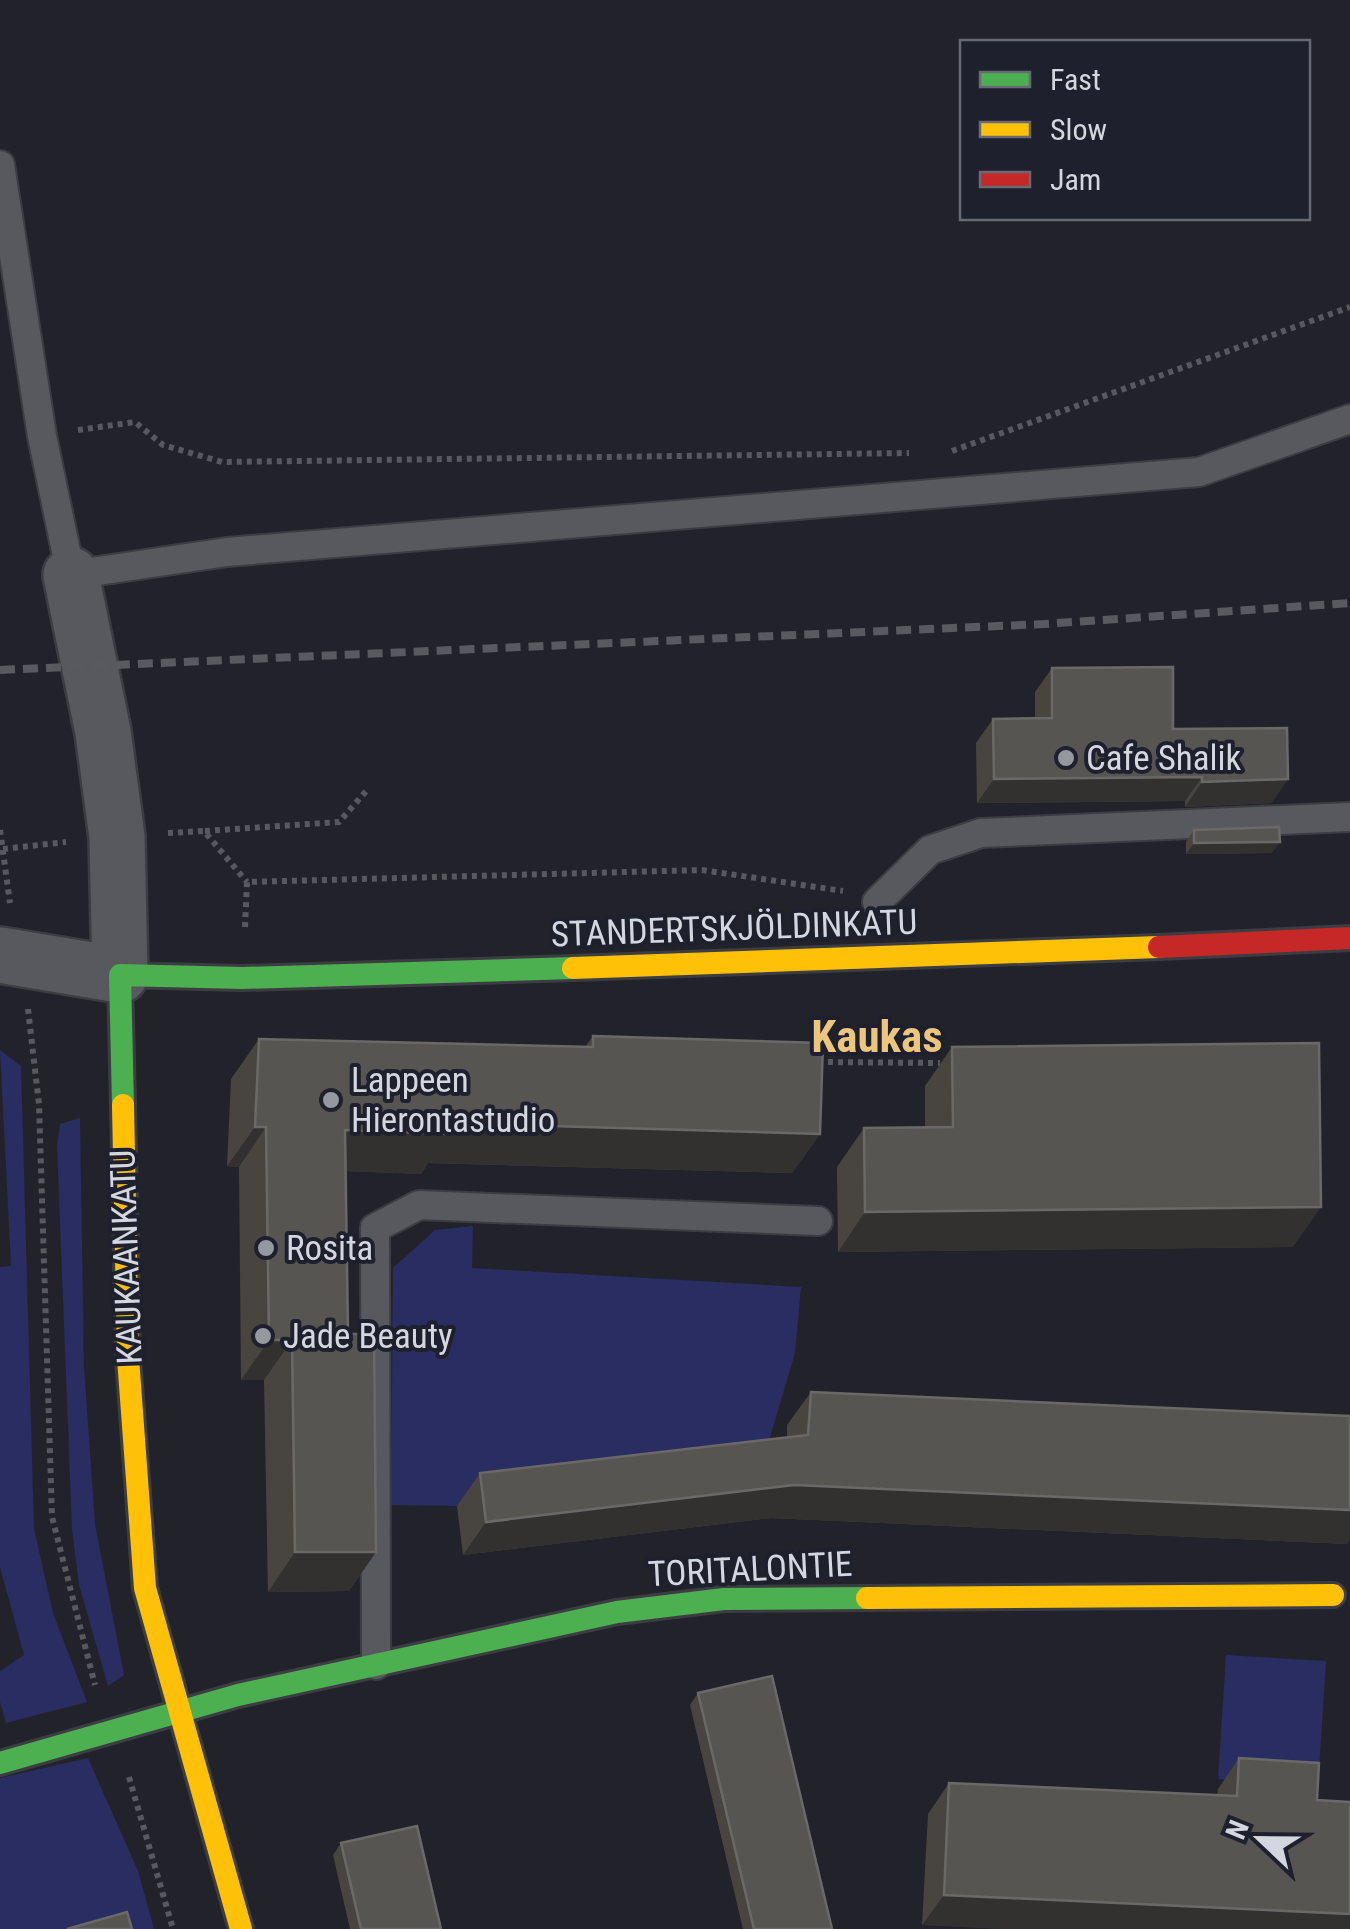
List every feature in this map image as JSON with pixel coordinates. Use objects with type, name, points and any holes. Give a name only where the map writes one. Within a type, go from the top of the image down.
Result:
[{"type":"street","name":"KAUKAANKATU","points":[[71,575],[104,732],[114,820],[135,1486],[145,1588],[241,1929]]},
{"type":"street","name":"STANDERTSKJÖLDINKATU","points":[[120,975],[243,978],[940,957],[1350,938]]},
{"type":"street","points":[[0,954],[120,975]]},
{"type":"street","name":"TORITALONTIE","points":[[0,1763],[181,1712],[617,1612],[724,1599],[1333,1594]]},
{"type":"lane","points":[[0,165],[7,254],[71,575],[226,552],[1199,472],[1350,419]]},
{"type":"lane","points":[[877,902],[930,850],[981,833],[1350,818]]},
{"type":"lane","points":[[376,1665],[375,1228],[419,1205],[818,1221]]},
{"type":"path","points":[[948,452],[1350,307]]},
{"type":"path","points":[[42,436],[135,422],[163,445],[222,462],[928,453]]},
{"type":"path","points":[[204,831],[339,822],[368,789]]},
{"type":"path","points":[[0,830],[3,848]]},
{"type":"path","points":[[243,978],[247,882],[702,870],[827,886],[877,902]]},
{"type":"path","points":[[800,1062],[940,1062]]},
{"type":"path","points":[[39,1104],[52,1517],[91,1670],[153,1848],[173,1929]]},
{"type":"shaded area","points":[[0,1050],[21,1066],[34,1529],[53,1613],[87,1702],[6,1723],[0,1702],[0,1671],[24,1655],[0,1567],[0,1267],[11,1266]]},
{"type":"shaded area","points":[[80,1118],[84,1367],[95,1524],[124,1675],[108,1686],[79,1585],[72,1529],[57,1146],[60,1124]]},
{"type":"shaded area","points":[[473,1226],[472,1268],[801,1287],[795,1353],[760,1471],[457,1506],[391,1505],[393,1268],[435,1230]]},
{"type":"shaded area","points":[[1226,1655],[1326,1661],[1318,1785],[1218,1779]]},
{"type":"shaded area","points":[[88,1758],[138,1871],[154,1929],[0,1929],[0,1778]]},
{"type":"building","points":[[1173,667],[1173,729],[1287,728],[1288,779],[994,779],[993,719],[1052,718],[1052,668]]},
{"type":"building","points":[[1279,827],[1280,842],[1194,843],[1194,830]]},
{"type":"building","points":[[593,1036],[823,1043],[820,1134],[448,1123],[448,1134],[345,1130],[348,1334],[374,1334],[376,1552],[295,1552],[292,1340],[269,1340],[266,1127],[255,1127],[259,1039],[593,1047]]},
{"type":"building","points":[[1319,1043],[1321,1207],[865,1212],[864,1128],[953,1127],[952,1047]]},
{"type":"building","points":[[811,1392],[1350,1416],[1350,1510],[794,1485],[486,1522],[480,1473],[808,1435]]},
{"type":"building","points":[[772,1676],[832,1929],[754,1929],[698,1693]]},
{"type":"building","points":[[1239,1758],[1319,1763],[1317,1800],[1350,1802],[1350,1914],[944,1895],[949,1783],[1237,1796]]},
{"type":"building","points":[[417,1826],[441,1929],[361,1929],[341,1843]]},
{"type":"building","points":[[127,1912],[132,1929],[67,1929]]},
{"type":"railway","points":[[0,670],[1044,624],[1350,603]]},
{"type":"traffic: fast","points":[[123,1105],[120,975],[243,978],[573,968]]},
{"type":"traffic: fast","points":[[0,1763],[238,1695],[617,1612],[724,1599],[867,1598]]},
{"type":"traffic: slow","points":[[573,968],[1159,947]]},
{"type":"traffic: slow","points":[[123,1105],[128,1358],[145,1588],[241,1929]]},
{"type":"traffic: slow","points":[[867,1598],[1333,1595]]},
{"type":"traffic: jam","points":[[1159,947],[1350,938]]},
{"type":"place","name":"Cafe Shalik","points":[[1066,758]]},
{"type":"place","name":"Lappeen Hierontastudio","points":[[331,1100]]},
{"type":"place","name":"Rosita","points":[[266,1248]]},
{"type":"place","name":"Jade Beauty","points":[[263,1336]]},
{"type":"district","name":"Kaukas","points":[[877,1036]]}]
